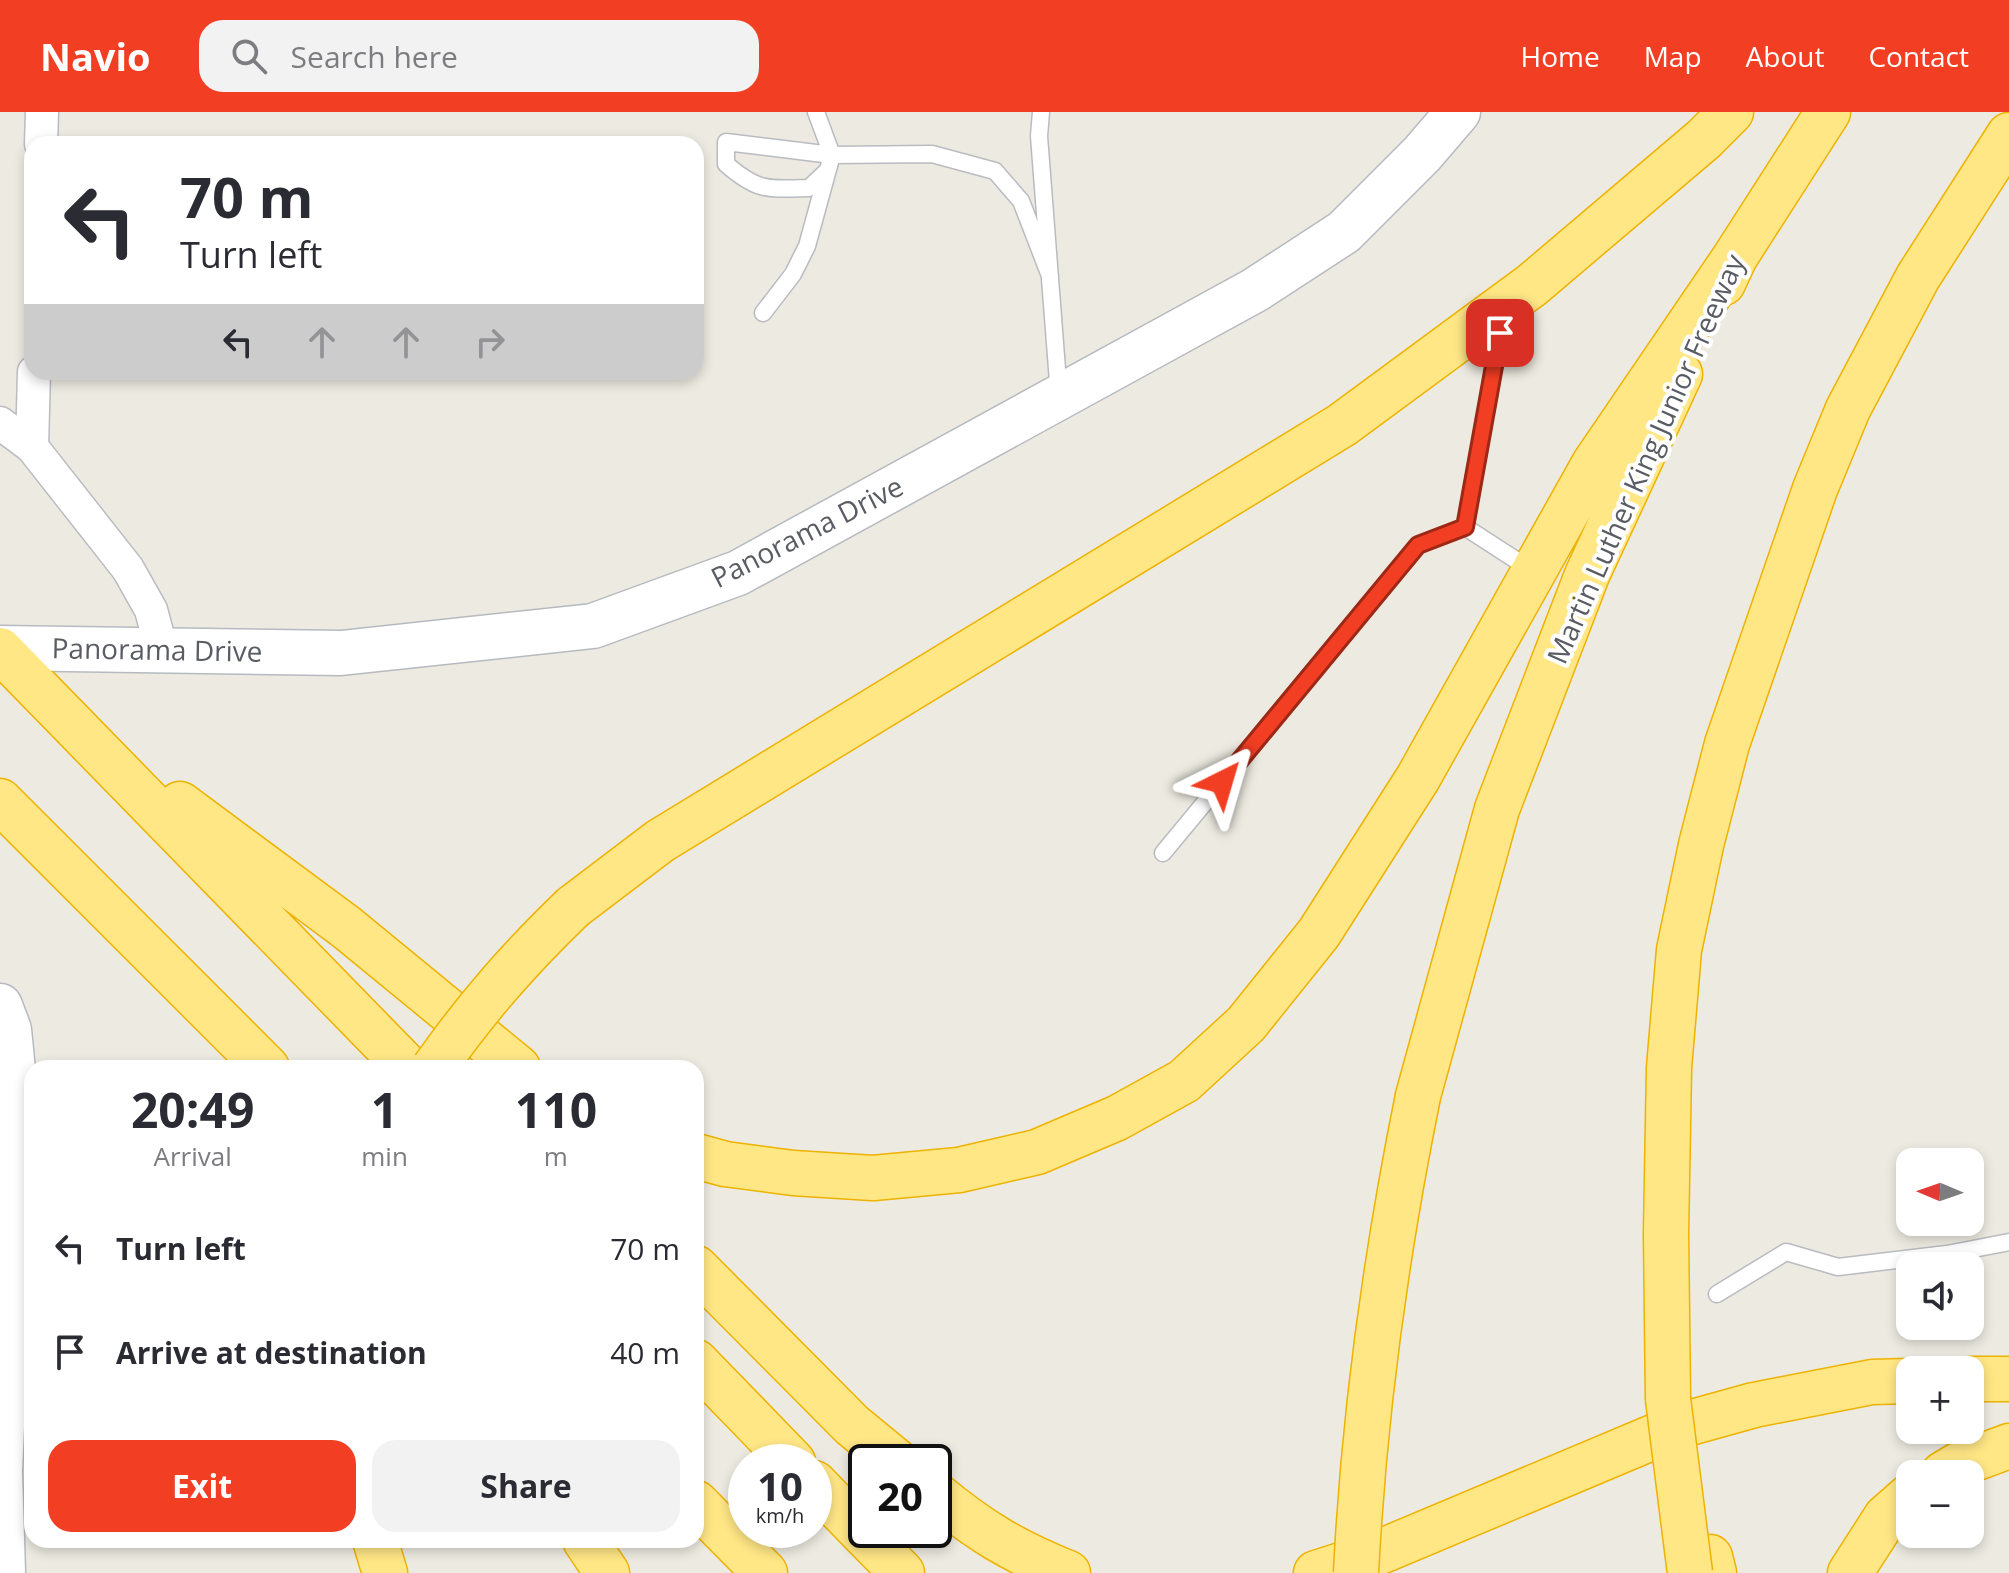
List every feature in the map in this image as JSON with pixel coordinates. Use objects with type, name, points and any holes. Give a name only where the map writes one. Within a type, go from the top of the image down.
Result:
[{"type":"highway","points":[[440,1060],[474,1011],[521,957],[573,907],[660,841],[1342,425],[1532,285],[1704,139],[1731,112]]},
{"type":"highway","name":"Martin Luther King Junior Freeway","points":[[1356,1573],[1367,1418],[1381,1300],[1418,1096],[1497,809],[1587,575],[1735,257],[1828,112]]},
{"type":"highway","points":[[1705,1568],[1668,1399],[1666,1233],[1669,1068],[1679,950],[1701,845],[1727,744],[1815,489],[1848,409],[1918,277],[2009,135]]},
{"type":"highway","points":[[704,1158],[793,1173],[873,1178],[959,1170],[1037,1152],[1117,1118],[1184,1081],[1246,1024],[1319,933],[1418,778],[1594,464],[1735,257]]},
{"type":"highway","points":[[0,649],[400,1060]]},
{"type":"highway","points":[[72,724],[465,1060]]},
{"type":"highway","points":[[72,724],[346,927],[508,1060]]},
{"type":"highway","points":[[0,801],[259,1060]]},
{"type":"highway","points":[[121,920],[227,1060]]},
{"type":"highway","points":[[704,1276],[852,1425],[875,1444]]},
{"type":"highway","points":[[704,1370],[776,1444]]},
{"type":"highway","points":[[1984,1379],[2009,1379]]},
{"type":"highway","points":[[1316,1573],[1375,1554],[1682,1425],[1754,1405],[1872,1382],[1896,1381]]},
{"type":"highway","points":[[1973,1460],[2009,1446]]},
{"type":"highway","points":[[1984,1468],[1997,1468],[2009,1475]]},
{"type":"highway","points":[[832,1501],[902,1573]]},
{"type":"highway","points":[[952,1508],[976,1527],[1026,1556],[1068,1573]]},
{"type":"highway","points":[[1850,1573],[1886,1517],[1896,1508]]},
{"type":"highway","points":[[704,1511],[765,1573]]},
{"type":"highway","points":[[590,1548],[607,1573]]},
{"type":"street","points":[[41,136],[42,112]]},
{"type":"street","name":"Panorama Drive","points":[[0,649],[341,653],[593,626],[738,573],[1255,290],[1344,232],[1422,154],[1458,112]]},
{"type":"street","points":[[32,447],[34,380]]},
{"type":"street","points":[[0,423],[32,447],[128,569],[151,610],[162,651]]},
{"type":"street","points":[[0,1006],[9,1030],[13,1070],[13,1181],[0,1471],[3,1573]]},
{"type":"lane","points":[[763,313],[793,274],[807,246],[830,162],[816,112]]},
{"type":"lane","points":[[1041,112],[1039,136],[1059,397]]},
{"type":"lane","points":[[830,162],[809,188],[765,189],[739,176],[726,164],[726,142],[830,162],[932,154],[995,171],[1021,201],[1050,276]]},
{"type":"lane","points":[[1465,527],[1505,305]]},
{"type":"lane","points":[[1465,527],[1534,571]]},
{"type":"lane","points":[[1163,853],[1418,545],[1465,527]]},
{"type":"lane","points":[[1717,1294],[1786,1252],[1838,1267],[1947,1254],[2009,1242]]},
{"type":"route","points":[[1222,782],[1418,545],[1465,527],[1500,333]]}]
